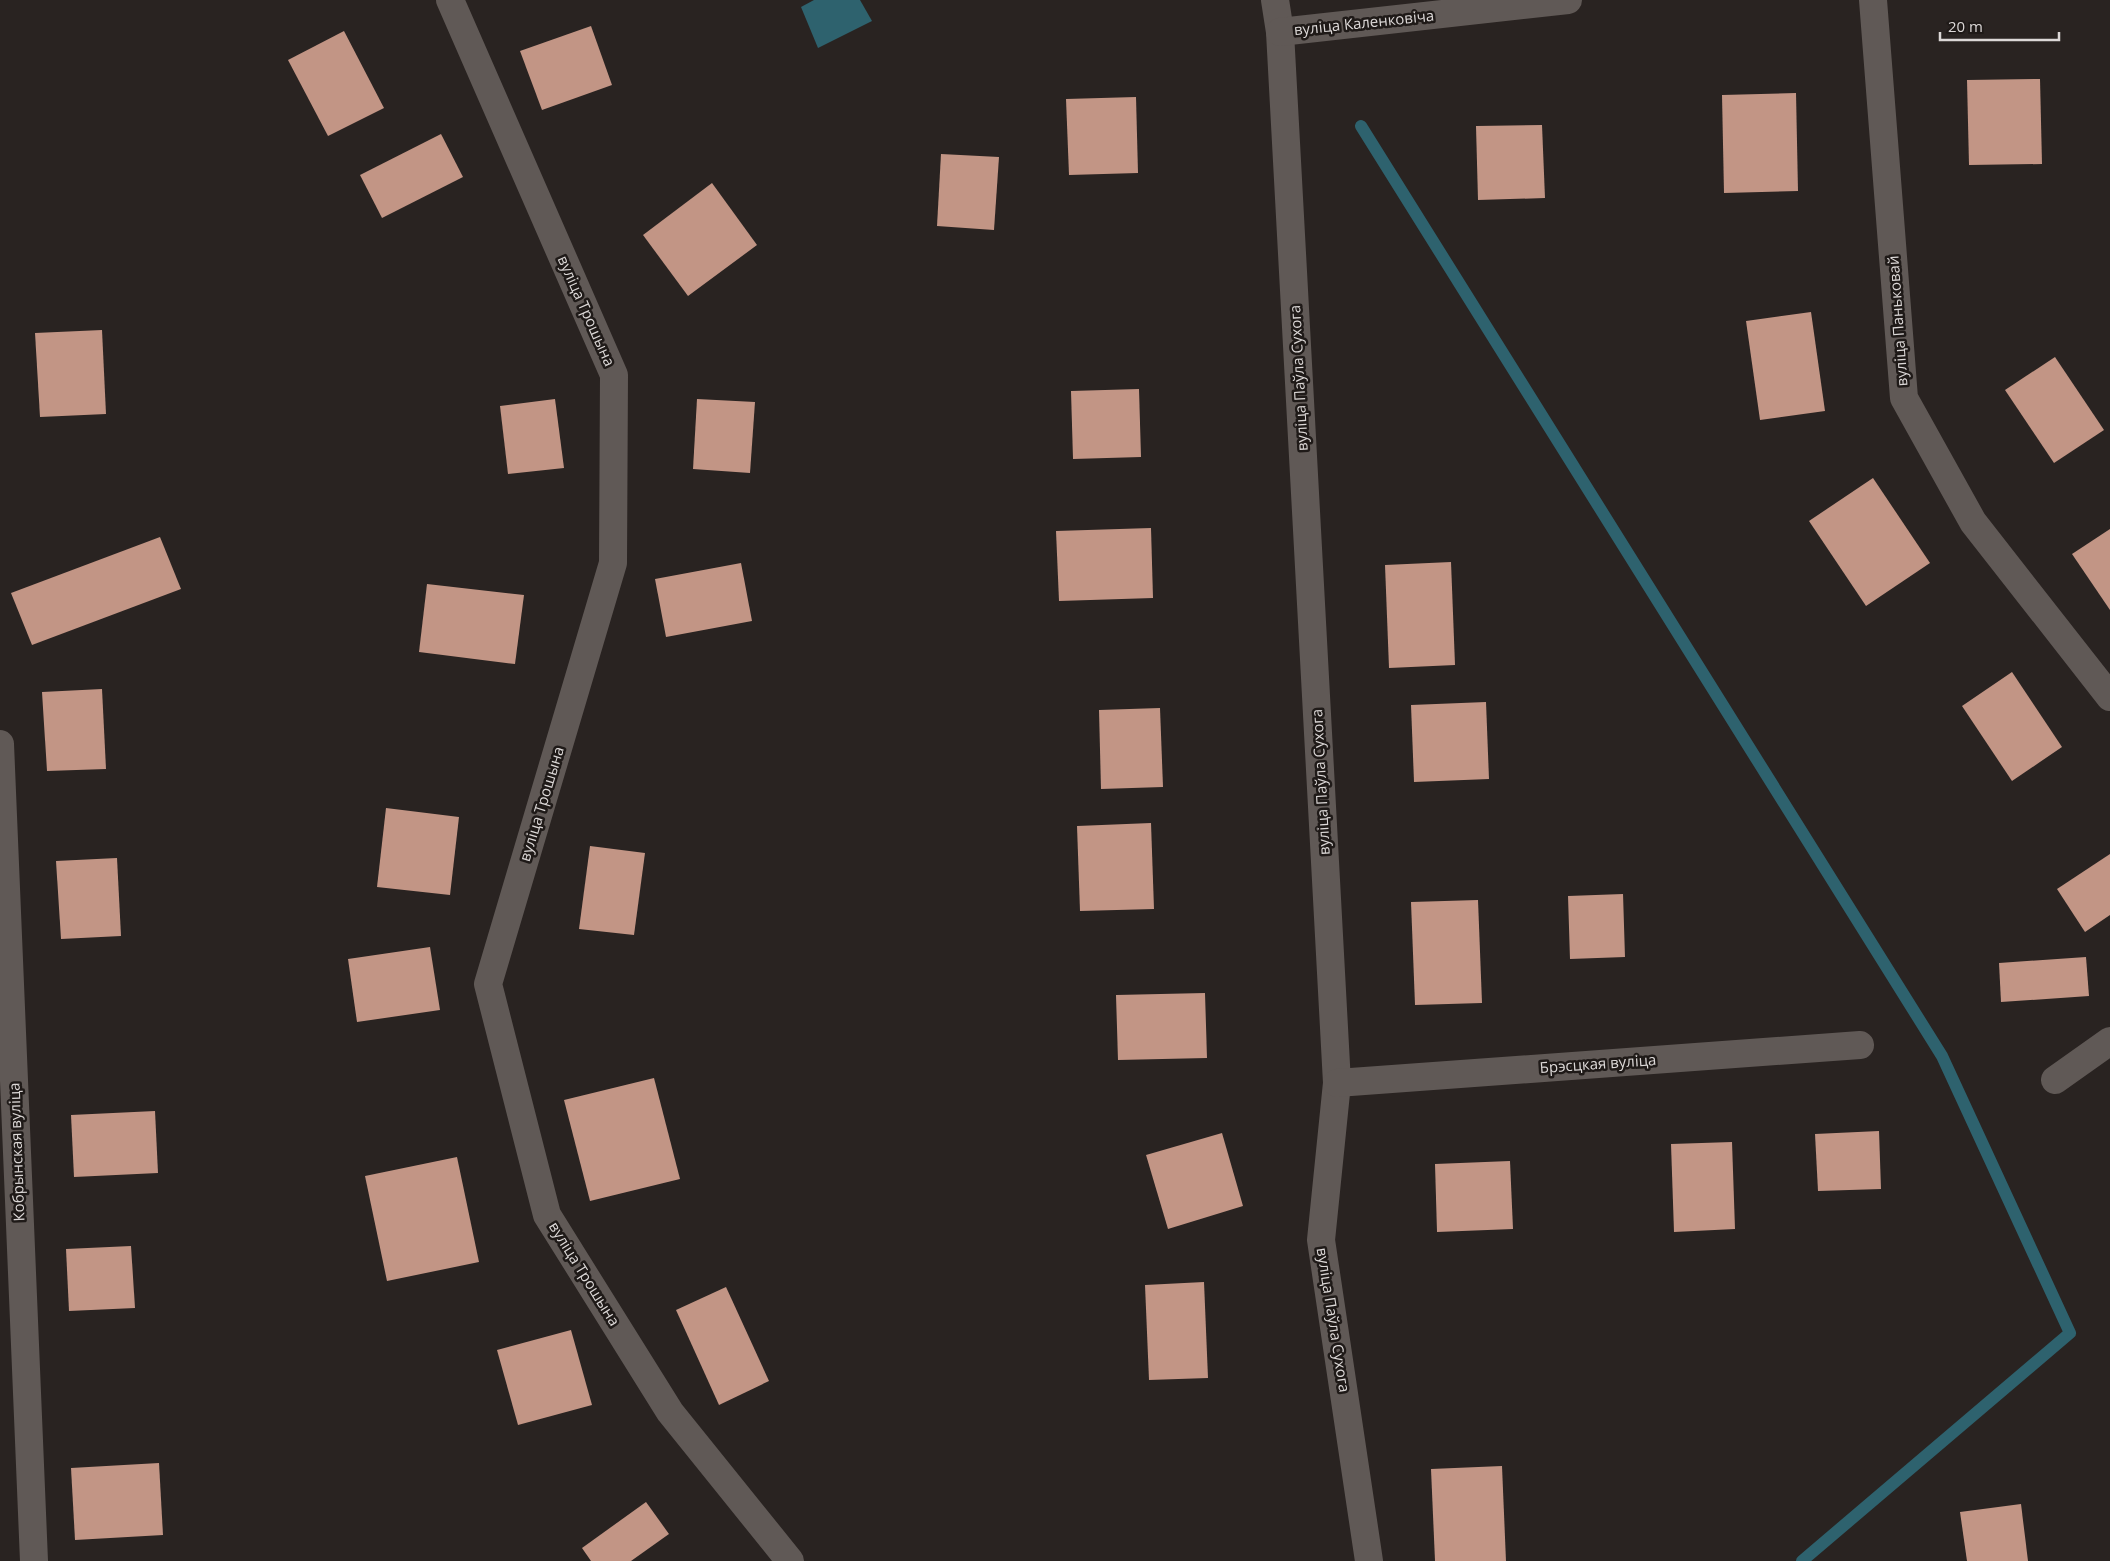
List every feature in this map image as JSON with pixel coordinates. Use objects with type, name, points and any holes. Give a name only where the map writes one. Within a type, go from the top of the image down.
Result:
[{"type":"street","name":"вуліца Трошына","points":[[450,0],[614,375],[613,563],[488,984],[547,1215],[670,1412],[790,1561]]},
{"type":"street","name":"вуліца Паўла Сухога","points":[[1274,0],[1280,32],[1337,1083],[1321,1240],[1369,1561]]},
{"type":"street","name":"вуліца Каленковіча","points":[[1280,32],[1568,0]]},
{"type":"street","name":"вуліца Паньковай","points":[[1873,0],[1904,398],[1973,522],[2110,698]]},
{"type":"street","name":"Кобрынская вуліца","points":[[0,744],[34,1561]]},
{"type":"street","points":[[2055,1080],[2110,1041]]},
{"type":"street","name":"Брэсцкая вуліца","points":[[1337,1083],[1860,1045]]},
{"type":"water","points":[[814,0],[860,0],[872,21],[818,48],[801,7]]},
{"type":"building","points":[[591,26],[612,85],[542,110],[520,51]]},
{"type":"building","points":[[344,31],[384,108],[328,136],[288,60]]},
{"type":"building","points":[[2040,79],[2042,164],[1969,165],[1967,80]]},
{"type":"building","points":[[1796,93],[1798,191],[1724,193],[1722,95]]},
{"type":"building","points":[[1136,97],[1138,173],[1069,175],[1066,99]]},
{"type":"building","points":[[1542,125],[1545,198],[1478,200],[1476,126]]},
{"type":"building","points":[[441,134],[463,177],[382,218],[360,175]]},
{"type":"building","points":[[941,154],[999,157],[994,230],[937,226]]},
{"type":"building","points":[[712,183],[757,245],[688,296],[643,235]]},
{"type":"building","points":[[1811,312],[1825,411],[1760,420],[1746,321]]},
{"type":"building","points":[[102,330],[106,414],[40,417],[35,333]]},
{"type":"building","points":[[2055,357],[2104,430],[2054,463],[2005,390]]},
{"type":"building","points":[[1139,389],[1141,457],[1073,459],[1071,391]]},
{"type":"building","points":[[555,399],[564,468],[508,474],[500,406]]},
{"type":"building","points":[[697,399],[755,402],[750,473],[693,469]]},
{"type":"building","points":[[1873,478],[1930,563],[1866,606],[1809,521]]},
{"type":"building","points":[[1151,528],[1153,598],[1059,601],[1056,531]]},
{"type":"building","points":[[2110,529],[2110,610],[2072,554]]},
{"type":"building","points":[[160,537],[181,589],[32,645],[11,593]]},
{"type":"building","points":[[1451,562],[1455,665],[1389,668],[1385,565]]},
{"type":"building","points":[[741,563],[752,621],[666,637],[655,579]]},
{"type":"building","points":[[427,584],[524,595],[515,664],[419,652]]},
{"type":"building","points":[[2012,672],[2062,747],[2012,781],[1962,706]]},
{"type":"building","points":[[102,689],[106,769],[47,771],[42,692]]},
{"type":"building","points":[[1486,702],[1489,779],[1414,782],[1411,705]]},
{"type":"building","points":[[1160,708],[1163,787],[1101,789],[1099,710]]},
{"type":"building","points":[[386,808],[459,817],[450,895],[377,887]]},
{"type":"building","points":[[1151,823],[1154,909],[1080,911],[1077,826]]},
{"type":"building","points":[[590,846],[645,853],[634,935],[579,929]]},
{"type":"building","points":[[2110,854],[2110,915],[2085,932],[2057,889]]},
{"type":"building","points":[[117,858],[121,936],[61,939],[56,861]]},
{"type":"building","points":[[1623,894],[1625,957],[1570,959],[1568,896]]},
{"type":"building","points":[[1478,900],[1482,1003],[1415,1005],[1411,902]]},
{"type":"building","points":[[430,947],[440,1010],[357,1022],[348,959]]},
{"type":"building","points":[[2086,957],[2089,996],[2001,1002],[1999,963]]},
{"type":"building","points":[[1205,993],[1207,1058],[1118,1060],[1116,995]]},
{"type":"building","points":[[654,1078],[680,1179],[590,1201],[564,1100]]},
{"type":"building","points":[[155,1111],[158,1173],[74,1177],[71,1115]]},
{"type":"building","points":[[1879,1131],[1881,1189],[1818,1191],[1815,1134]]},
{"type":"building","points":[[1222,1133],[1243,1206],[1168,1229],[1146,1155]]},
{"type":"building","points":[[1732,1142],[1735,1229],[1674,1232],[1671,1144]]},
{"type":"building","points":[[457,1157],[479,1262],[387,1281],[365,1176]]},
{"type":"building","points":[[1510,1161],[1513,1229],[1437,1232],[1435,1164]]},
{"type":"building","points":[[131,1246],[135,1308],[69,1311],[66,1249]]},
{"type":"building","points":[[1204,1282],[1208,1378],[1149,1380],[1145,1285]]},
{"type":"building","points":[[726,1287],[769,1381],[719,1405],[676,1310]]},
{"type":"building","points":[[571,1330],[592,1405],[518,1425],[497,1350]]},
{"type":"building","points":[[159,1463],[163,1535],[75,1540],[71,1468]]},
{"type":"building","points":[[1502,1466],[1506,1561],[1435,1561],[1431,1469]]},
{"type":"building","points":[[646,1502],[669,1534],[631,1561],[591,1561],[582,1548]]},
{"type":"building","points":[[2021,1504],[2028,1561],[1967,1561],[1960,1512]]},
{"type":"waterway","points":[[1361,126],[1942,1056],[2070,1333],[1802,1561]]}]
